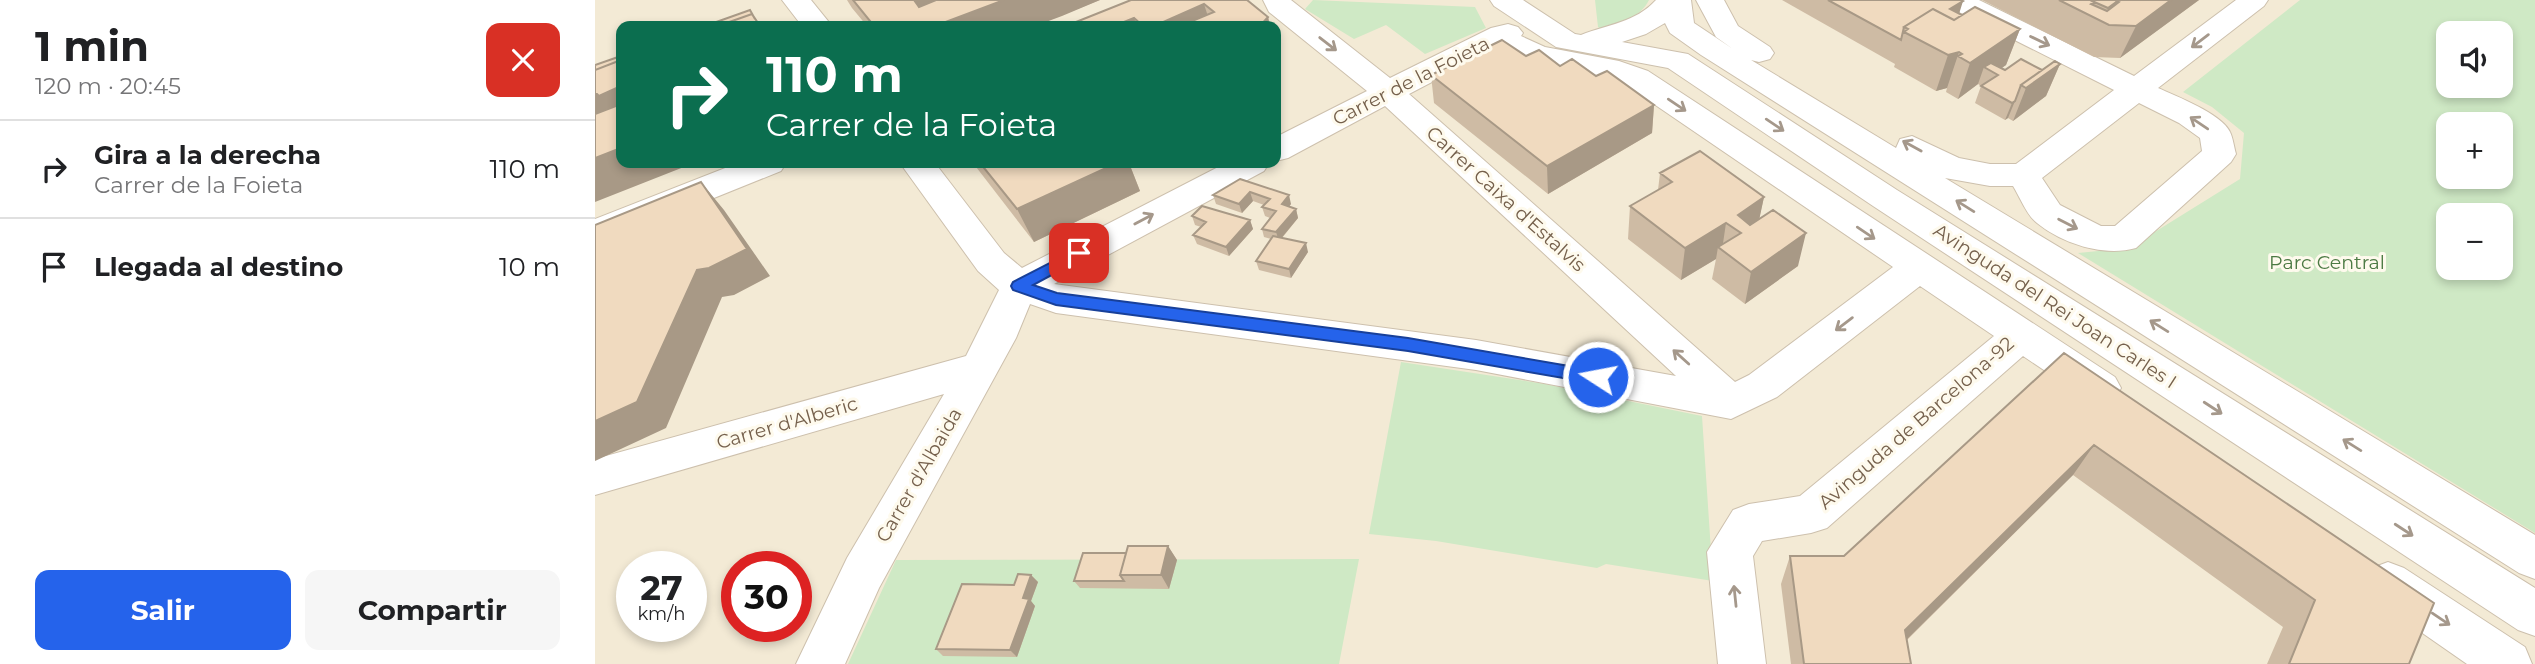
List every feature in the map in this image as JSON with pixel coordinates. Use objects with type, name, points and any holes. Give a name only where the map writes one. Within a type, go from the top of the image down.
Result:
[{"type":"street","name":"Carrer Caixa d'Estalvis","points":[[1277,0],[1279,6],[1388,92],[1731,403]]},
{"type":"street","points":[[1504,0],[1586,47]]},
{"type":"street","name":"Avinguda del Rei Joan Carles I","points":[[1486,43],[1513,43],[1537,54],[1586,47],[1656,19],[1671,0]]},
{"type":"street","name":"Avinguda del Rei Joan Carles I","points":[[1677,0],[1680,27],[1712,49],[2535,559]]},
{"type":"street","points":[[1689,0],[1696,15],[1951,168],[1990,175],[2023,176],[2254,0]]},
{"type":"street","points":[[1710,0],[1726,31]]},
{"type":"street","points":[[1957,0],[2190,116],[2215,134],[2219,155],[2123,239],[2095,238],[2048,214],[2023,176]]},
{"type":"street","name":"Carrer de la Foieta","points":[[1281,147],[1501,34],[1586,47]]},
{"type":"street","name":"Avinguda del Rei Joan Carles I","points":[[1586,47],[1637,78],[2135,411]]},
{"type":"street","name":"Avinguda del Rei Joan Carles I","points":[[1586,47],[1677,60],[1885,198],[2535,614]]},
{"type":"street","points":[[595,233],[757,168]]},
{"type":"street","points":[[921,168],[991,262],[1019,286],[1056,299],[1422,347],[1731,403],[1763,386],[1918,268]]},
{"type":"street","points":[[1019,286],[1243,168]]},
{"type":"street","name":"Carrer d'Albaida","points":[[820,664],[863,573],[997,338],[1019,286]]},
{"type":"street","name":"Avinguda de Barcelona-92","points":[[1742,664],[1730,552],[1749,523],[1811,513],[2001,353],[2020,333]]},
{"type":"street","name":"Carrer d'Alberic","points":[[595,477],[979,368]]},
{"type":"street","points":[[2363,566],[2485,657]]},
{"type":"shaded area","points":[[595,0],[2535,0],[2535,664],[595,664]]},
{"type":"green space","points":[[1313,0],[1475,7],[1486,28],[1425,54],[1386,25],[1354,39],[1305,9]]},
{"type":"green space","points":[[1595,0],[1649,0],[1635,16],[1603,30],[1598,27]]},
{"type":"green space","name":"Parc Central","points":[[2300,0],[2535,0],[2535,533],[2078,253],[2129,248],[2240,179],[2244,133],[2212,107],[2183,92]]},
{"type":"green space","points":[[1401,362],[1545,384],[1702,416],[1713,581],[1606,564],[1597,568],[1436,541],[1369,534]]},
{"type":"green space","points":[[1359,559],[1339,664],[848,664],[896,560]]},
{"type":"building","points":[[853,0],[914,0],[919,7],[936,0],[1004,0],[948,21],[870,21]]},
{"type":"building","points":[[1131,0],[1247,0],[1268,17],[1264,21],[1192,21],[1214,12],[1204,4],[1166,21],[1137,21],[1134,18],[1126,21],[1078,21]]},
{"type":"building","points":[[1828,0],[1963,1],[1950,9],[1962,15],[1954,20],[1933,9],[1904,27],[1901,40]]},
{"type":"building","points":[[2059,0],[2094,0],[2091,4],[2107,11],[2119,0],[2171,0],[2136,26],[2109,25]]},
{"type":"building","points":[[2119,0],[2108,8],[2092,1]]},
{"type":"building","points":[[1975,7],[2020,29],[1970,63],[1958,56],[1962,54],[1959,52],[1948,55],[1904,32],[1908,29],[1904,27],[1933,9],[1954,20]]},
{"type":"building","points":[[750,10],[755,19],[752,14],[732,21],[719,21]]},
{"type":"building","points":[[752,14],[757,21],[732,21]]},
{"type":"building","points":[[1502,40],[1526,56],[1539,50],[1560,66],[1572,59],[1596,76],[1607,71],[1654,105],[1547,166],[1431,75]]},
{"type":"building","points":[[616,58],[616,62],[595,70],[595,65]]},
{"type":"building","points":[[2021,59],[2042,70],[2021,85],[2015,101],[2012,103],[1981,86],[1998,75],[1984,67],[1991,63],[2005,70]]},
{"type":"building","points":[[2055,61],[2060,64],[2026,88],[2021,85]]},
{"type":"building","points":[[616,62],[616,88],[599,96],[595,94],[595,70]]},
{"type":"building","points":[[616,106],[616,150],[595,158],[595,114]]},
{"type":"building","points":[[1700,151],[1764,197],[1738,215],[1750,225],[1773,210],[1806,233],[1751,272],[1718,247],[1741,233],[1726,223],[1685,248],[1630,206],[1672,182],[1660,173]]},
{"type":"building","points":[[984,168],[1106,168],[1017,209]]},
{"type":"building","points":[[1240,179],[1289,195],[1282,204],[1296,209],[1276,232],[1262,229],[1276,211],[1262,207],[1270,199],[1250,192],[1239,204],[1213,195]]},
{"type":"building","points":[[701,182],[747,249],[709,268],[697,270],[637,402],[595,421],[595,225]]},
{"type":"building","points":[[1202,206],[1250,220],[1226,247],[1193,235],[1206,222],[1192,216]]},
{"type":"building","points":[[1273,236],[1306,243],[1289,269],[1256,261]]},
{"type":"building","points":[[2064,353],[2434,603],[2409,664],[2289,664],[2315,600],[2094,445],[1905,630],[1911,664],[1804,664],[1790,556],[1844,556]]},
{"type":"building","points":[[1128,546],[1168,546],[1161,575],[1120,575]]},
{"type":"building","points":[[1083,553],[1126,553],[1120,575],[1124,581],[1074,581]]},
{"type":"building","points":[[1018,574],[1031,575],[1023,598],[1029,599],[1010,650],[936,649],[962,584],[1014,585]]},
{"type":"route","points":[[1079,253],[1019,286],[1056,299],[1408,345],[1598,377]]}]
